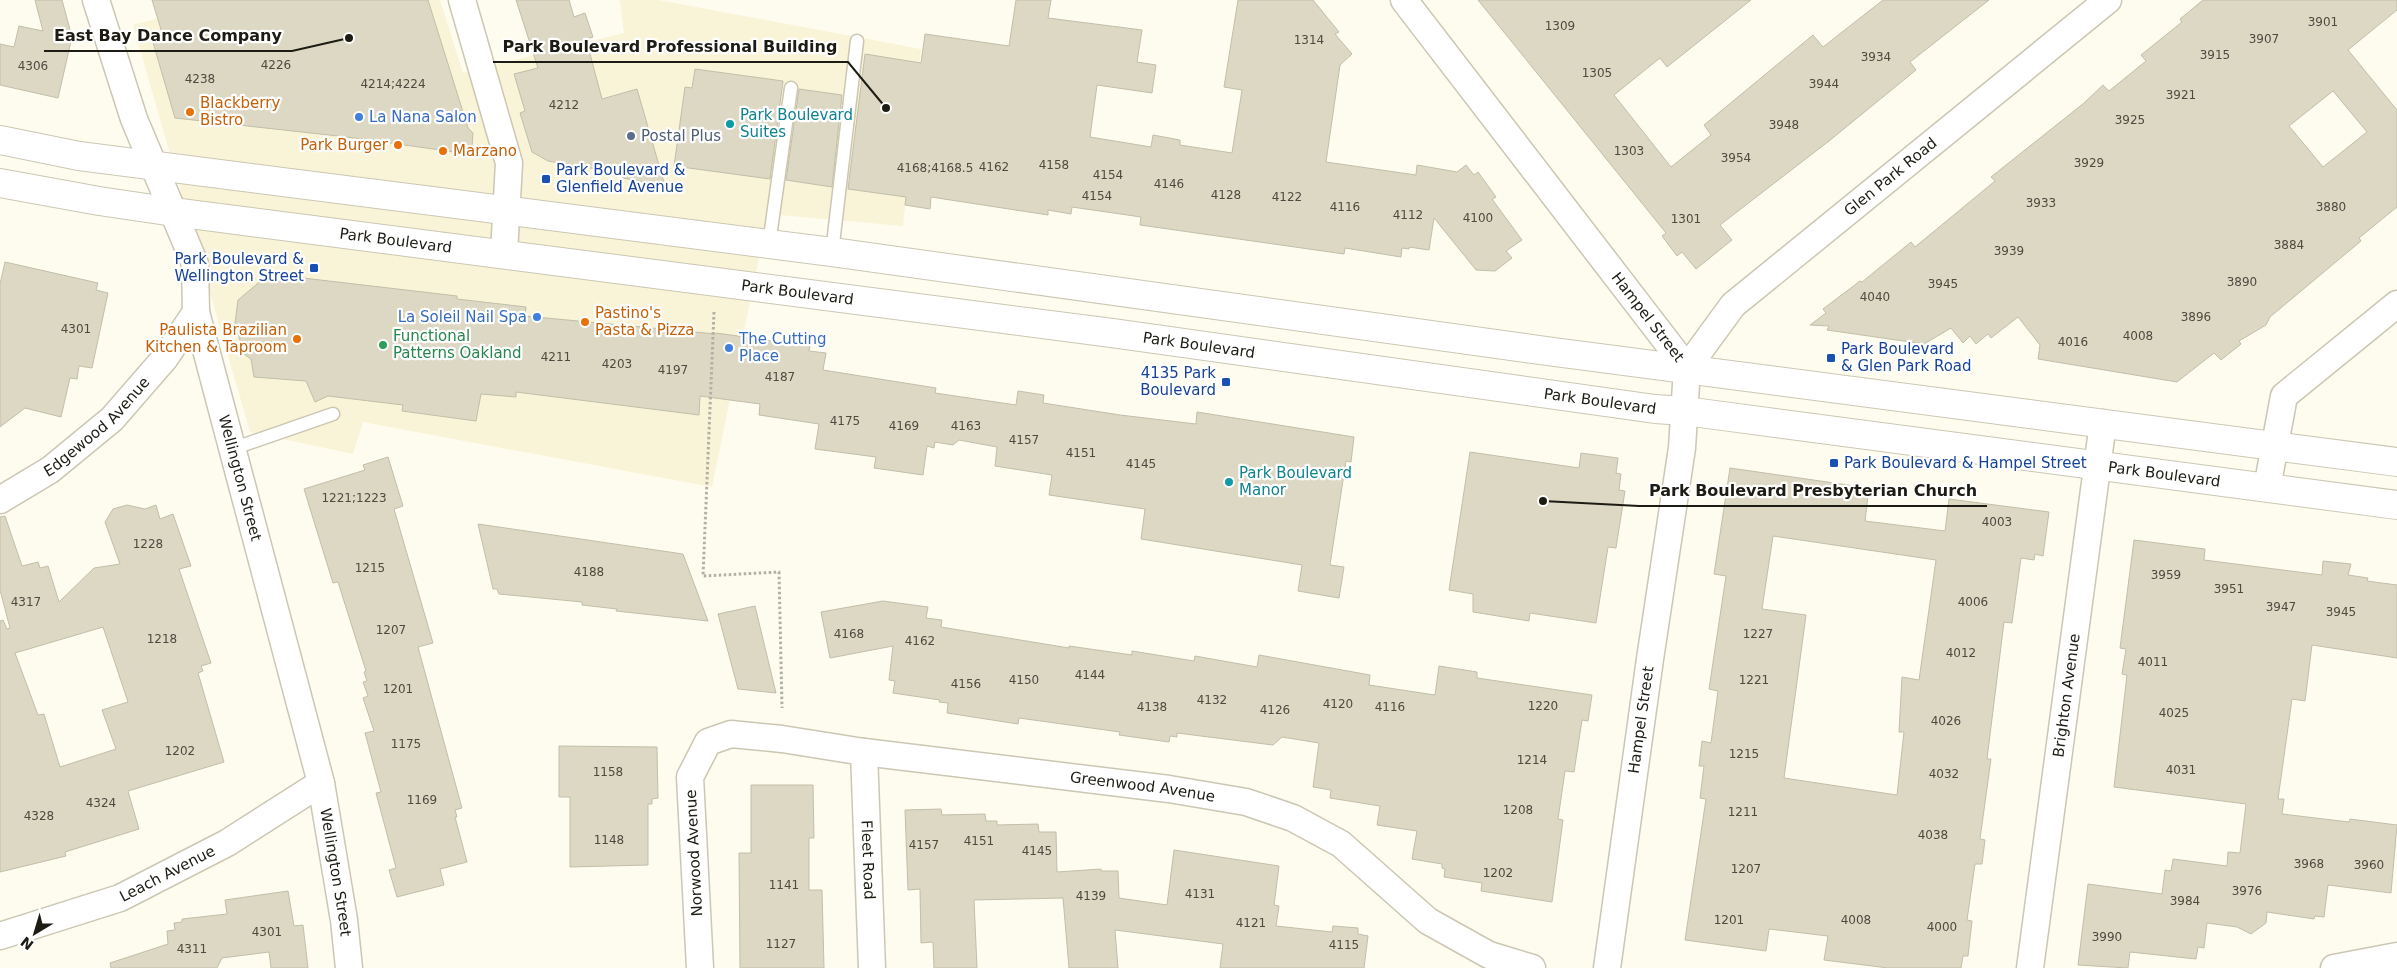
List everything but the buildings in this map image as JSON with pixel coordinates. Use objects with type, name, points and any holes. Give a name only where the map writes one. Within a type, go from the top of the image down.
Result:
[{"type":"main road","points":[[0,140],[79,156],[832,252],[1554,352],[2397,462]]},
{"type":"main road","name":"Park Boulevard","points":[[0,183],[174,212],[504,253],[1112,333],[1655,410],[1685,411],[2397,505]]},
{"type":"street","name":"Wellington Street","points":[[96,0],[134,119],[195,264],[196,312],[322,783],[344,920],[349,968]]},
{"type":"street","points":[[462,0],[510,163],[504,253]]},
{"type":"street","name":"Hampel Street","points":[[1404,0],[1687,368],[1682,448],[1606,968]]},
{"type":"street","name":"Glen Park Road","points":[[1687,368],[1733,305],[2108,0]]},
{"type":"street","points":[[2267,488],[2284,396],[2397,304]]},
{"type":"street","name":"Edgewood Avenue","points":[[0,500],[50,470],[112,419],[165,358],[196,312]]},
{"type":"street","name":"Brighton Avenue","points":[[2030,968],[2103,423]]},
{"type":"street","name":"Greenwood Avenue","points":[[708,742],[731,734],[782,739],[864,752],[1169,789],[1246,802],[1293,818],[1341,844],[1428,921],[1489,956],[1532,968]]},
{"type":"street","name":"Norwood Avenue","points":[[700,968],[690,776],[708,742]]},
{"type":"street","name":"Fleet Road","points":[[864,752],[872,968]]},
{"type":"street","name":"Leach Avenue","points":[[0,936],[120,898],[227,843],[322,783]]},
{"type":"street","points":[[2334,968],[2397,956]]},
{"type":"lane","points":[[832,252],[857,41]]},
{"type":"lane","points":[[769,244],[791,88]]},
{"type":"lane","points":[[232,449],[334,414]]},
{"type":"path","points":[[713,331],[702,576],[778,572],[782,705]]},
{"type":"shaded area","points":[[224,0],[440,0],[463,73],[624,33],[620,0],[659,0],[921,49],[903,226],[768,214],[712,487],[363,422],[353,454],[250,432],[133,25]]},
{"type":"place","name":"East Bay Dance Company","points":[[349,38]]},
{"type":"place","name":"Park Boulevard Professional Building","points":[[886,108]]},
{"type":"place","name":"Blackberry Bistro","points":[[190,112]]},
{"type":"place","name":"La Nana Salon","points":[[359,117]]},
{"type":"place","name":"Park Boulevard Suites","points":[[730,124]]},
{"type":"place","name":"Postal Plus","points":[[631,136]]},
{"type":"place","name":"Park Burger","points":[[398,145]]},
{"type":"place","name":"Marzano","points":[[443,151]]},
{"type":"place","name":"Park Boulevard & Glenfield Avenue","points":[[546,179]]},
{"type":"place","name":"Park Boulevard & Wellington Street","points":[[314,268]]},
{"type":"place","name":"La Soleil Nail Spa","points":[[537,317]]},
{"type":"place","name":"Pastino's Pasta & Pizza","points":[[585,322]]},
{"type":"place","name":"Paulista Brazilian Kitchen & Taproom","points":[[297,339]]},
{"type":"place","name":"Functional Patterns Oakland","points":[[383,345]]},
{"type":"place","name":"The Cutting Place","points":[[729,348]]},
{"type":"place","name":"Park Boulevard & Glen Park Road","points":[[1831,358]]},
{"type":"place","name":"4135 Park Boulevard","points":[[1226,382]]},
{"type":"place","name":"Park Boulevard & Hampel Street","points":[[1834,463]]},
{"type":"place","name":"Park Boulevard Manor","points":[[1229,482]]},
{"type":"place","name":"Park Boulevard Presbyterian Church","points":[[1543,501]]}]
